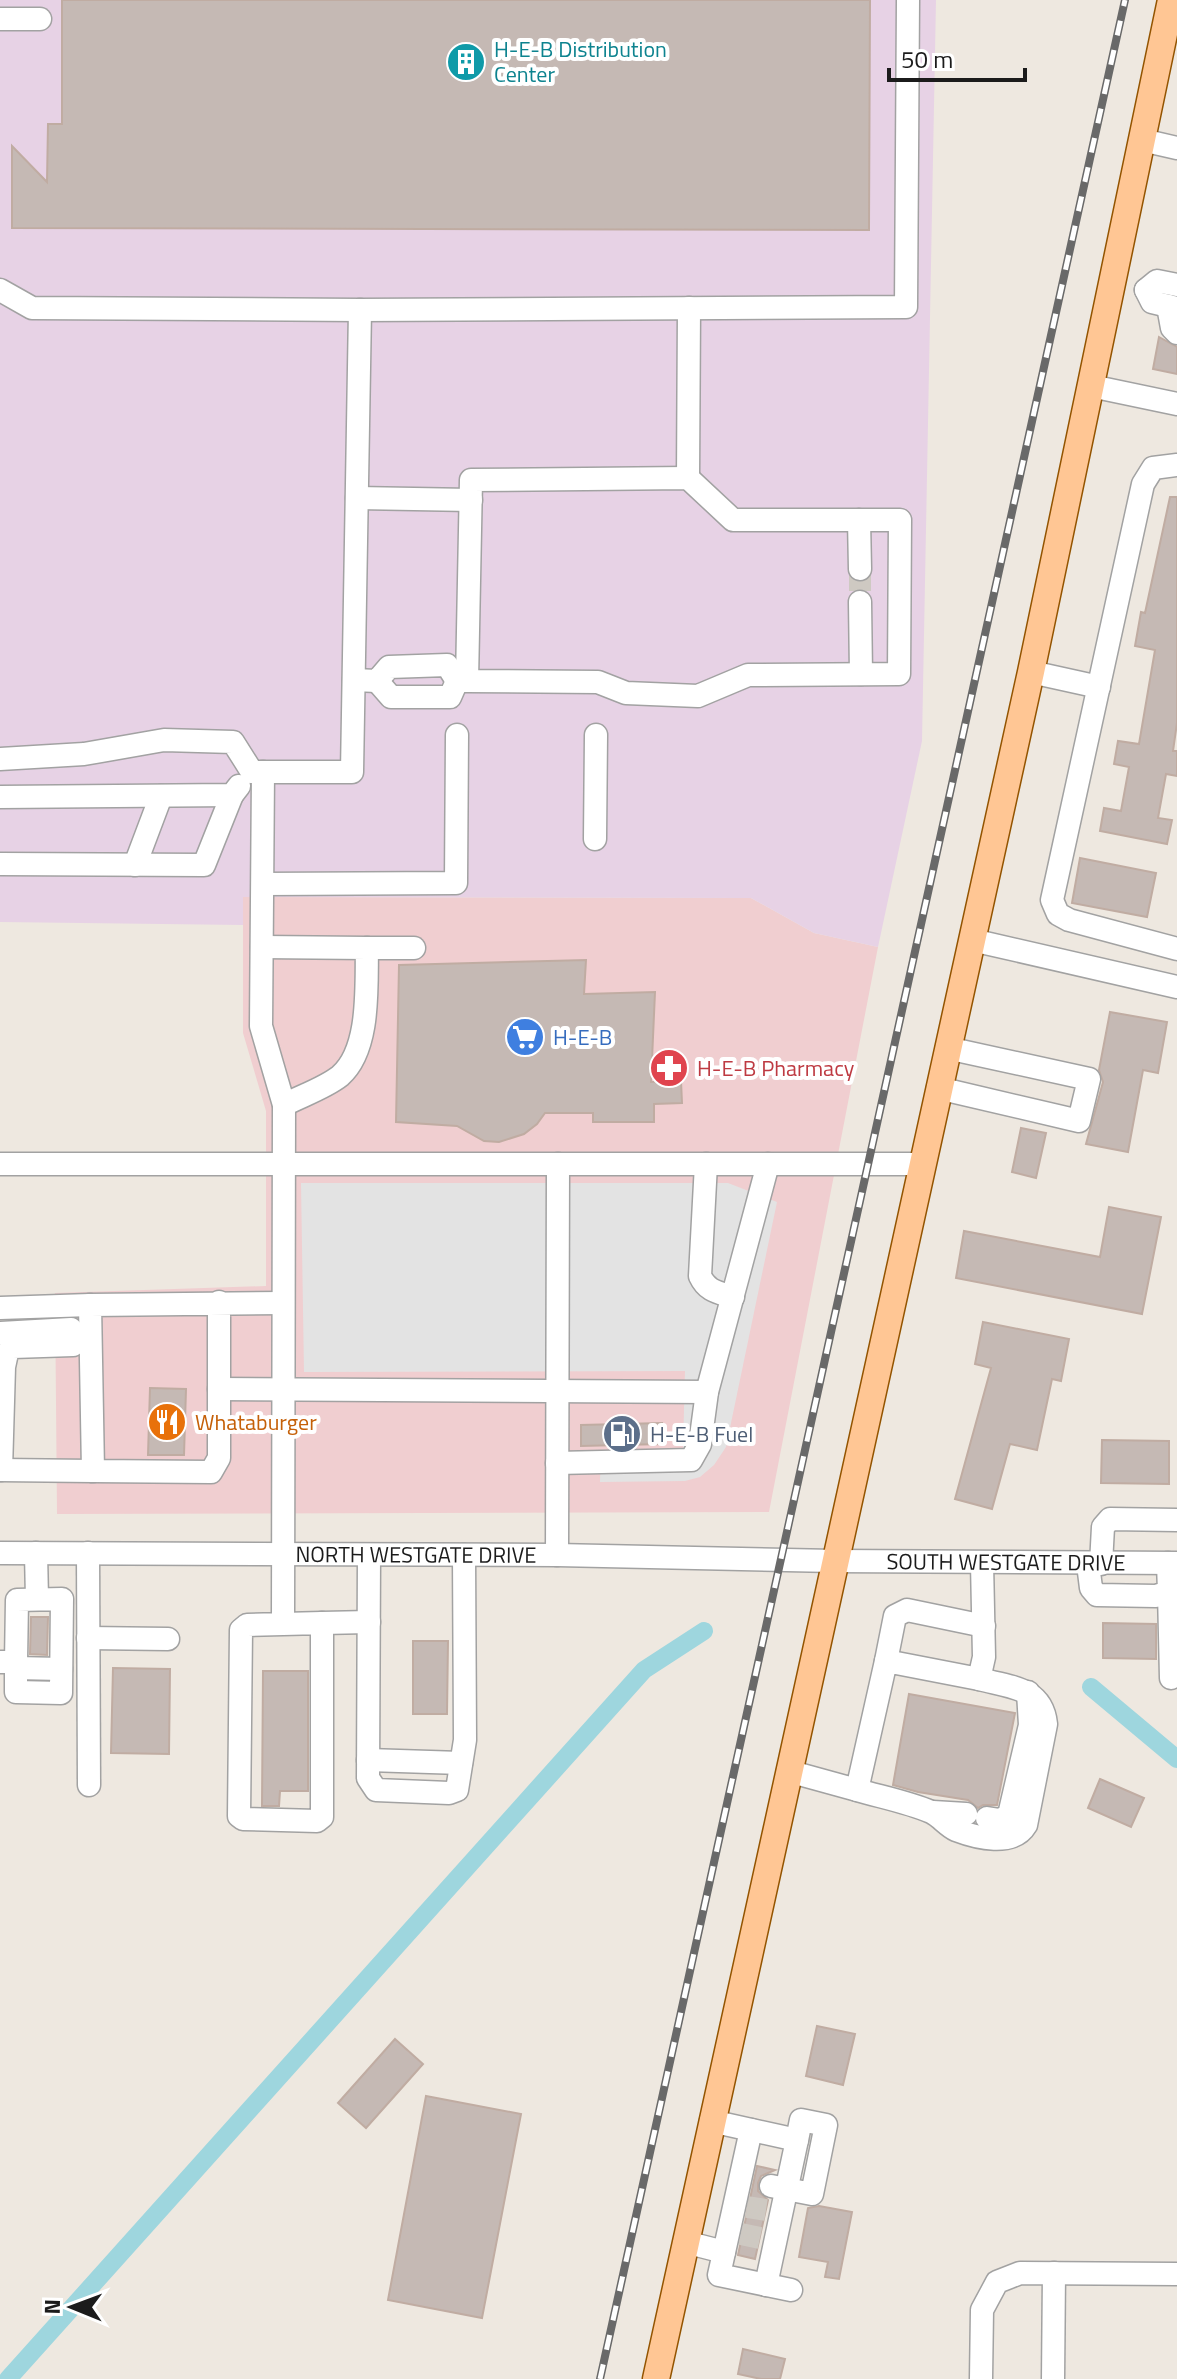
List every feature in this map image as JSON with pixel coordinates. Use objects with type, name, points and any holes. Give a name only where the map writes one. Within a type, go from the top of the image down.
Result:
[{"type":"main road","points":[[656,2379],[1031,672],[1171,0]]},
{"type":"street","points":[[0,290],[32,308],[906,307],[908,0]]},
{"type":"street","points":[[0,19],[40,19]]},
{"type":"street","points":[[1142,140],[1177,148]]},
{"type":"street","points":[[1112,284],[1146,290],[1152,302],[1174,300],[1172,328],[1177,333]]},
{"type":"street","points":[[688,478],[689,308]]},
{"type":"street","points":[[0,864],[204,865],[232,795],[257,772],[352,772],[360,310]]},
{"type":"street","points":[[1091,386],[1177,404]]},
{"type":"street","points":[[1177,465],[1153,468],[1143,484],[1052,900],[1058,914],[1069,920],[1177,949]]},
{"type":"street","points":[[354,680],[377,681],[391,697],[450,697],[462,681],[471,480],[688,478],[733,520],[900,520],[899,674],[748,675],[698,696],[626,693],[598,682],[462,681],[447,665],[389,667],[377,681]]},
{"type":"street","points":[[357,498],[471,500]]},
{"type":"street","points":[[859,520],[860,569]]},
{"type":"street","points":[[860,602],[861,674]]},
{"type":"street","points":[[1031,672],[1099,687]]},
{"type":"street","points":[[263,884],[456,883],[457,735]]},
{"type":"street","points":[[595,839],[596,735]]},
{"type":"street","points":[[0,759],[84,754],[164,740],[233,742],[257,772],[263,884],[261,1026],[284,1105],[283,1624]]},
{"type":"street","points":[[0,797],[232,795]]},
{"type":"street","points":[[135,865],[161,796]]},
{"type":"street","points":[[972,940],[1177,987]]},
{"type":"street","points":[[262,947],[414,948]]},
{"type":"street","points":[[284,1105],[341,1075],[359,1048],[366,1010],[367,948]]},
{"type":"street","points":[[938,1088],[1079,1121],[1083,1107],[1089,1079],[947,1048]]},
{"type":"street","points":[[0,1164],[921,1164]]},
{"type":"street","points":[[557,1555],[558,1164]]},
{"type":"street","points":[[706,1164],[700,1276],[704,1286],[710,1290],[733,1297]]},
{"type":"street","points":[[557,1463],[691,1460],[700,1444],[707,1392],[768,1164]]},
{"type":"street","points":[[84,1338],[73,1345],[13,1347],[7,1353],[0,1470],[211,1472],[219,1458],[219,1302]]},
{"type":"street","points":[[0,1308],[283,1303]]},
{"type":"street","points":[[90,1305],[84,1338],[93,1471]]},
{"type":"street","points":[[0,1333],[71,1329],[84,1338]]},
{"type":"street","points":[[219,1389],[707,1392]]},
{"type":"street","points":[[1169,1592],[1156,1596],[1097,1595],[1091,1588],[1103,1527],[1110,1519],[1177,1520]]},
{"type":"street","name":"NORTH WESTGATE DRIVE","points":[[0,1553],[557,1555],[834,1561]]},
{"type":"street","points":[[36,1553],[37,1599]]},
{"type":"street","points":[[88,1553],[89,1785]]},
{"type":"street","points":[[369,1555],[368,1778],[376,1790],[449,1793],[457,1790],[465,1740],[464,1555]]},
{"type":"street","name":"SOUTH WESTGATE DRIVE","points":[[834,1561],[1172,1563]]},
{"type":"street","points":[[979,1679],[984,1657],[982,1563]]},
{"type":"street","points":[[1171,1678],[1169,1592],[1172,1563]]},
{"type":"street","points":[[62,1599],[61,1669],[11,1664],[17,1600],[62,1599]]},
{"type":"street","points":[[857,1790],[895,1616],[907,1610],[984,1626]]},
{"type":"street","points":[[322,1623],[322,1817],[317,1821],[243,1819],[239,1816],[241,1630],[247,1625],[322,1623],[369,1622]]},
{"type":"street","points":[[88,1638],[168,1639]]},
{"type":"street","points":[[886,1661],[1028,1692],[1044,1708],[1046,1724],[1026,1825],[1021,1833],[1010,1839],[998,1839],[955,1829],[933,1812]]},
{"type":"street","points":[[788,1771],[933,1812],[1000,1820],[1009,1815],[1030,1725],[1028,1692]]},
{"type":"street","points":[[368,1760],[461,1763]]},
{"type":"street","points":[[762,2184],[812,2194],[826,2125],[801,2120],[797,2140],[762,2184],[746,2239],[766,2285]]},
{"type":"street","points":[[711,2121],[797,2140]]},
{"type":"street","points":[[751,2130],[762,2184],[757,2209],[746,2239],[719,2275],[791,2290]]},
{"type":"street","points":[[685,2242],[746,2239]]},
{"type":"street","points":[[981,2379],[982,2310],[997,2282],[1020,2273],[1177,2274]]},
{"type":"street","points":[[1053,2379],[1054,2273]]},
{"type":"shaded area","points":[[0,0],[936,0],[922,741],[878,947],[814,933],[751,898],[243,897],[243,925],[0,922]]},
{"type":"shaded area","points":[[243,897],[751,898],[814,933],[878,947],[769,1512],[57,1514],[55,1293],[266,1286],[266,1111],[243,1033]]},
{"type":"shaded area","points":[[301,1183],[728,1183],[777,1202],[726,1447],[714,1465],[700,1477],[685,1481],[600,1482],[601,1451],[683,1448],[685,1371],[304,1372]]},
{"type":"building","name":"H-E-B Distribution Center","points":[[62,0],[870,0],[869,230],[12,228],[12,146],[47,182],[48,124],[62,124]]},
{"type":"building","points":[[1159,337],[1177,347],[1177,374],[1153,369]]},
{"type":"building","points":[[1170,497],[1177,497],[1177,723],[1173,751],[1177,751],[1177,776],[1166,774],[1158,818],[1172,820],[1167,844],[1100,831],[1104,808],[1121,811],[1129,767],[1114,764],[1118,741],[1139,744],[1155,650],[1135,646]]},
{"type":"building","points":[[1080,858],[1156,873],[1147,917],[1072,903]]},
{"type":"building","name":"H-E-B","points":[[586,960],[584,994],[655,992],[651,1082],[681,1081],[682,1103],[654,1104],[654,1122],[593,1122],[593,1113],[545,1113],[524,1134],[499,1142],[484,1141],[457,1126],[396,1122],[399,965]]},
{"type":"building","points":[[1110,1012],[1167,1022],[1158,1073],[1143,1070],[1128,1152],[1086,1144],[1103,1082],[1099,1070]]},
{"type":"building","points":[[1021,1128],[1046,1133],[1036,1178],[1012,1172]]},
{"type":"building","points":[[1109,1207],[1161,1217],[1142,1314],[956,1278],[964,1231],[1100,1257]]},
{"type":"building","points":[[983,1322],[1069,1339],[1061,1381],[1052,1379],[1037,1450],[1010,1444],[992,1509],[955,1499],[991,1368],[975,1364]]},
{"type":"building","name":"Whataburger","points":[[150,1388],[186,1389],[184,1455],[148,1455]]},
{"type":"building","name":"H-E-B Fuel","points":[[662,1423],[662,1444],[581,1446],[581,1425]]},
{"type":"building","points":[[1102,1440],[1169,1441],[1169,1484],[1101,1483]]},
{"type":"building","points":[[31,1617],[48,1617],[47,1655],[30,1654]]},
{"type":"building","points":[[1103,1623],[1156,1624],[1156,1659],[1103,1658]]},
{"type":"building","points":[[413,1641],[448,1641],[447,1714],[413,1714]]},
{"type":"building","points":[[113,1668],[170,1669],[169,1754],[111,1753]]},
{"type":"building","points":[[263,1671],[308,1671],[308,1791],[280,1791],[279,1806],[262,1806]]},
{"type":"building","points":[[909,1694],[1015,1713],[997,1805],[978,1808],[968,1800],[893,1785]]},
{"type":"building","points":[[1100,1779],[1144,1798],[1131,1827],[1088,1808]]},
{"type":"building","points":[[817,2026],[855,2034],[843,2085],[806,2076]]},
{"type":"building","points":[[395,2039],[423,2064],[366,2128],[338,2103]]},
{"type":"building","points":[[426,2096],[521,2114],[482,2318],[388,2300]]},
{"type":"building","points":[[757,2166],[775,2170],[761,2176],[758,2183],[758,2191],[768,2200],[755,2259],[738,2255]]},
{"type":"building","points":[[819,2206],[852,2212],[839,2279],[825,2277],[828,2262],[799,2257],[808,2208]]},
{"type":"building","points":[[743,2349],[785,2359],[780,2379],[738,2374]]},
{"type":"waterway","points":[[8,2379],[644,1670],[704,1631]]},
{"type":"waterway","points":[[1091,1687],[1177,1759]]},
{"type":"tunnel","points":[[860,569],[860,602]]},
{"type":"tunnel","points":[[747,2207],[766,2210]]},
{"type":"tunnel","points":[[741,2234],[760,2238]]},
{"type":"railway","points":[[600,2379],[1125,0]]},
{"type":"place","name":"H-E-B Distribution Center","points":[[466,62]]},
{"type":"place","name":"H-E-B","points":[[525,1037]]},
{"type":"place","name":"H-E-B Pharmacy","points":[[669,1068]]},
{"type":"place","name":"Whataburger","points":[[167,1422]]},
{"type":"place","name":"H-E-B Fuel","points":[[622,1434]]}]
